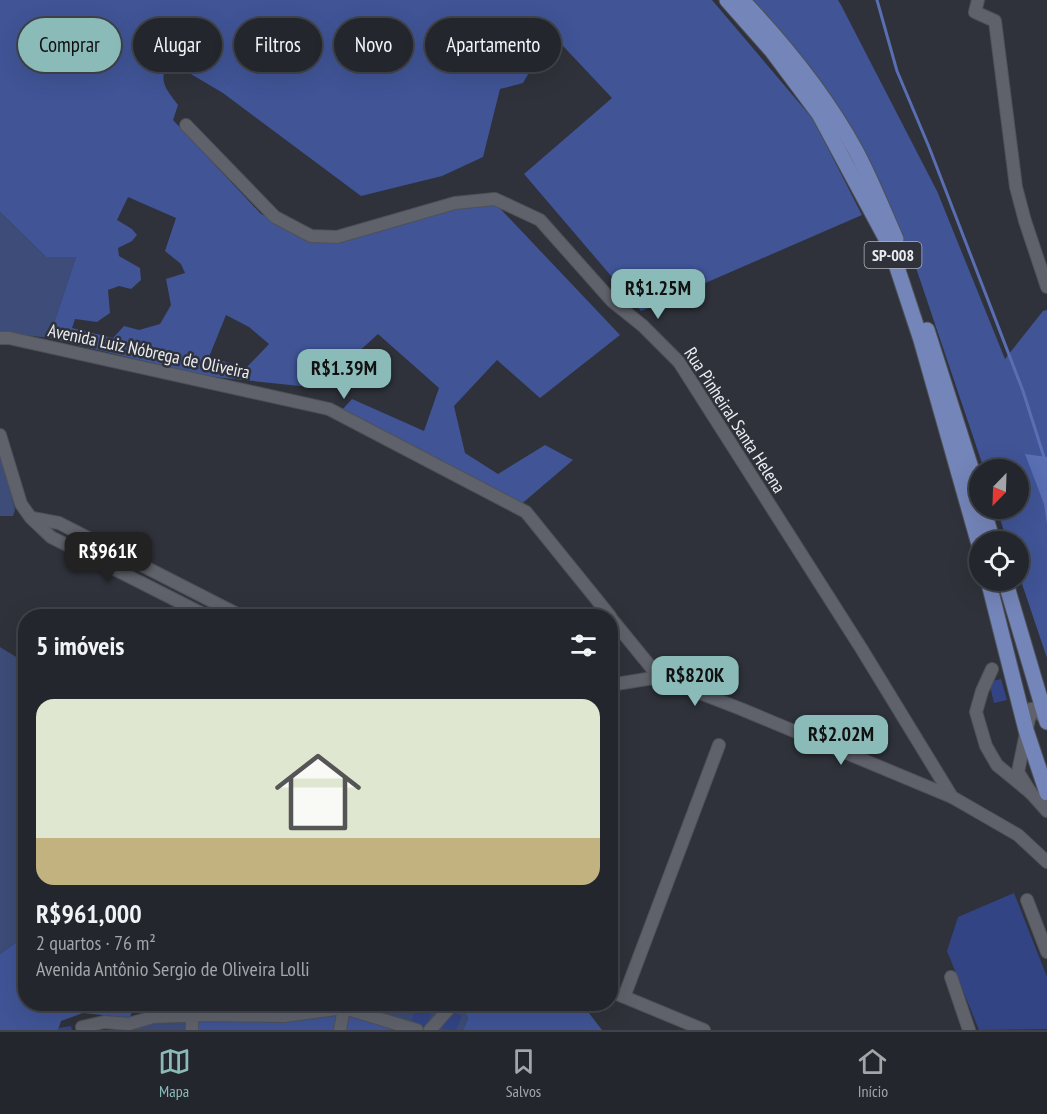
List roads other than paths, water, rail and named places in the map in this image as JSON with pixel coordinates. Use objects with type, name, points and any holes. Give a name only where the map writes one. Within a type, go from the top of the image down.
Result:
[{"type":"main road","name":"SP-008","points":[[727,0],[772,51],[819,114],[890,246],[921,340],[975,531]]},
{"type":"main road","name":"SP-008","points":[[742,0],[768,27],[820,95],[855,150],[899,245],[969,461]]},
{"type":"main road","points":[[991,591],[1026,730],[1047,793]]},
{"type":"main road","points":[[1008,591],[1047,721]]},
{"type":"street","points":[[978,0],[975,12],[995,21],[1016,187],[1047,287]]},
{"type":"street","name":"Rua Pinheiral Santa Helena","points":[[186,124],[275,217],[311,236],[337,237],[455,203],[495,199],[540,220],[612,301],[643,326],[679,362],[952,796]]},
{"type":"street","name":"Avenida Luiz Nóbrega de Oliveira","points":[[0,338],[329,409],[526,512],[604,609]]},
{"type":"street","points":[[0,435],[21,504],[31,518],[51,537],[193,609]]},
{"type":"street","points":[[31,518],[59,523],[227,609]]},
{"type":"street","name":"Avenida Luiz Nóbrega de Oliveira","points":[[618,627],[659,677]]},
{"type":"street","points":[[992,669],[976,711],[986,746],[997,765],[1015,775],[1047,811]]},
{"type":"street","points":[[618,684],[659,677],[741,708],[952,796],[1018,835],[1047,862]]},
{"type":"street","points":[[1015,775],[1031,708],[1036,709],[1047,721]]},
{"type":"street","points":[[624,997],[719,745]]},
{"type":"street","points":[[1027,900],[1047,952]]},
{"type":"street","points":[[951,977],[969,1030]]},
{"type":"street","points":[[618,994],[705,1030]]},
{"type":"street","points":[[82,1027],[104,1022],[129,1027],[153,1017],[284,1016],[322,1011]]},
{"type":"street","points":[[340,1030],[343,1011]]},
{"type":"street","points":[[354,1011],[417,1030]]},
{"type":"street","points":[[430,1030],[447,1011]]},
{"type":"street","points":[[192,1015],[192,1030]]},
{"type":"waterway","points":[[877,0],[897,71],[929,147],[1023,391],[1044,457]]}]
